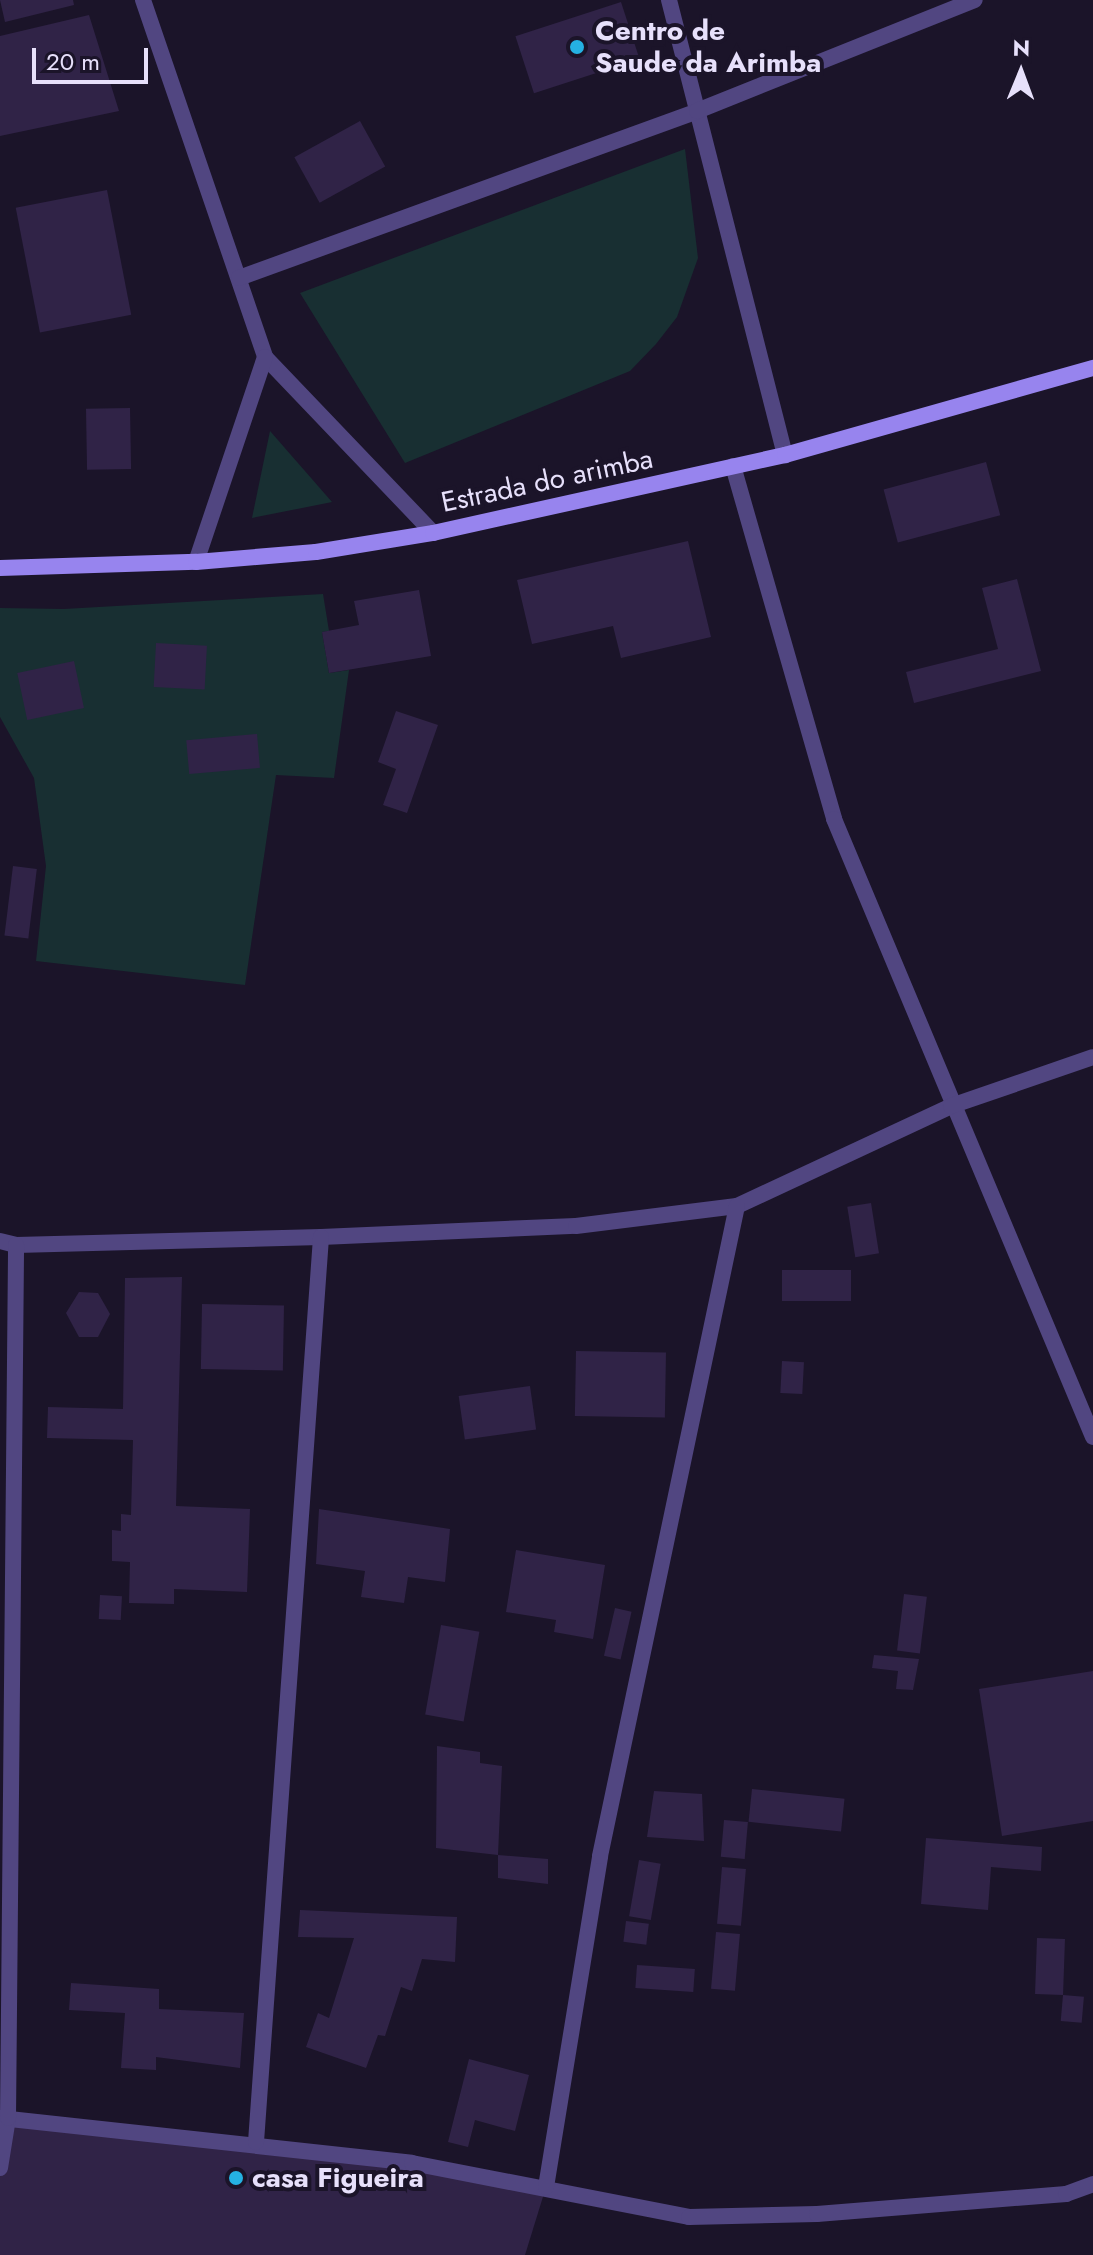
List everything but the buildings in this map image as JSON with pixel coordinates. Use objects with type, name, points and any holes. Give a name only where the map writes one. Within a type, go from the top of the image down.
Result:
[{"type":"main road","name":"Estrada do arimba","points":[[0,568],[196,562],[316,552],[433,533],[785,455],[1093,368]]},
{"type":"street","points":[[143,0],[265,357],[433,533]]},
{"type":"street","points":[[669,0],[785,455]]},
{"type":"street","points":[[239,278],[697,111],[975,0]]},
{"type":"street","points":[[196,562],[265,357]]},
{"type":"street","points":[[733,466],[834,819],[951,1106],[1093,1437]]},
{"type":"street","points":[[0,2168],[4,2118],[8,1243],[321,1237],[576,1226],[737,1206],[951,1106],[1093,1057]]},
{"type":"street","points":[[546,2187],[600,1856],[737,1206]]},
{"type":"street","points":[[256,2142],[321,1237]]},
{"type":"street","points":[[4,2118],[256,2142],[546,2187],[689,2217],[817,2214],[1066,2194],[1093,2184]]},
{"type":"green space","points":[[685,149],[698,258],[677,317],[656,344],[630,371],[405,463],[300,293]]},
{"type":"green space","points":[[270,431],[332,502],[252,518]]},
{"type":"green space","points":[[323,594],[329,631],[322,632],[329,673],[349,670],[334,778],[276,775],[245,985],[36,961],[46,866],[34,778],[0,717],[0,608],[64,609]]},
{"type":"place","name":"Centro de Saude da Arimba","points":[[577,47]]},
{"type":"place","name":"casa Figueira","points":[[236,2178]]}]
